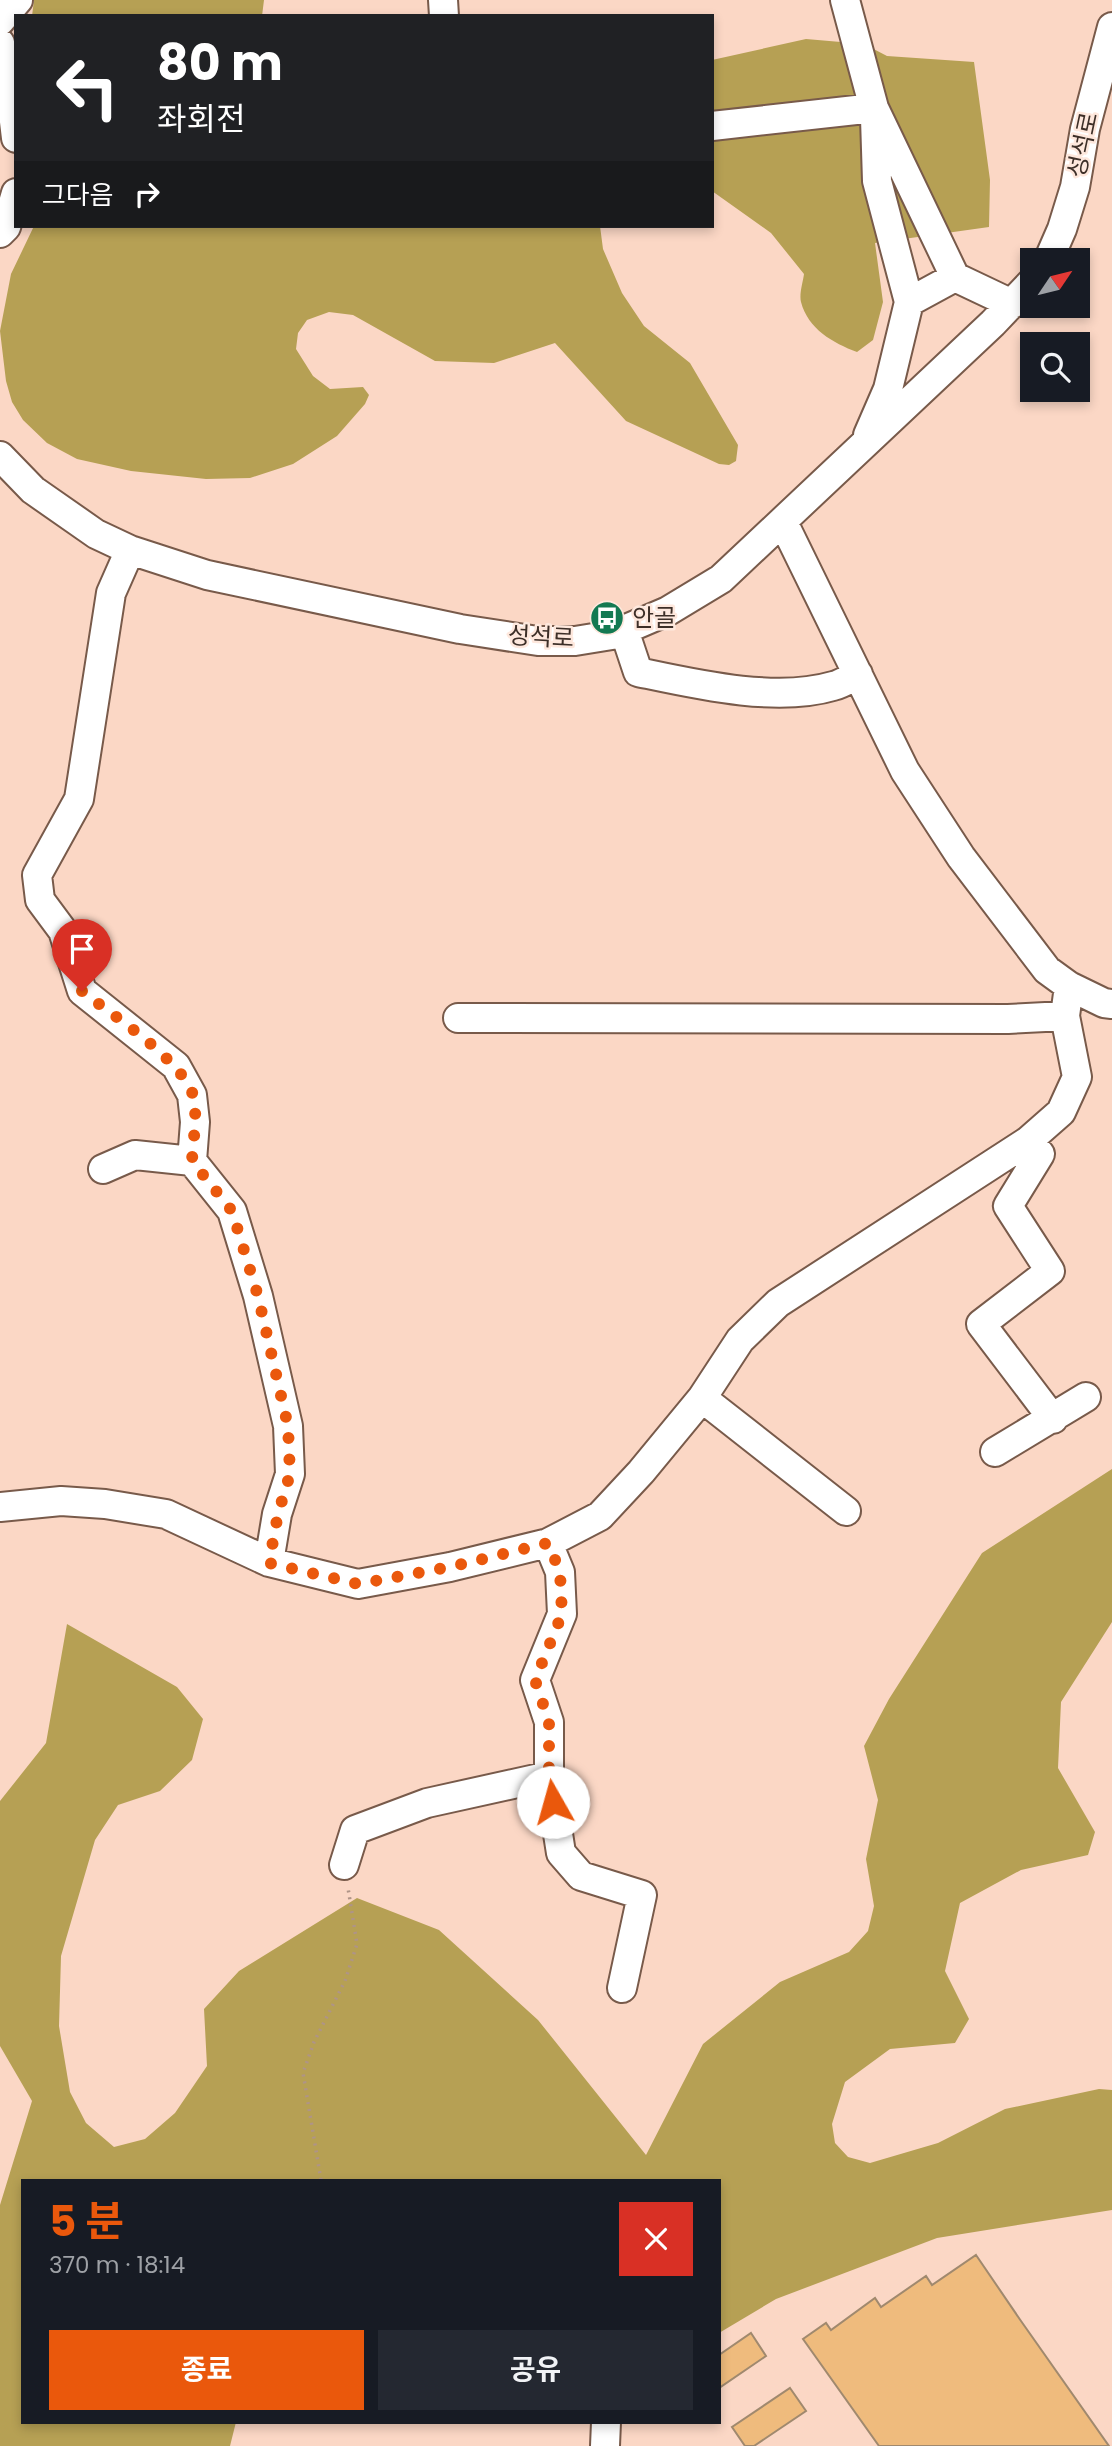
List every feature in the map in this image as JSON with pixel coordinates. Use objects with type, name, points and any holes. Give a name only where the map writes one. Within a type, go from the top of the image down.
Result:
[{"type":"street","points":[[0,21],[18,0]]},
{"type":"street","points":[[845,0],[874,108],[955,276],[1012,304]]},
{"type":"street","name":"성석로","points":[[1054,248],[1075,187],[1085,129],[1112,27]]},
{"type":"street","points":[[0,43],[14,122]]},
{"type":"street","points":[[714,126],[874,108]]},
{"type":"street","points":[[863,446],[888,389],[909,302],[877,181],[874,108]]},
{"type":"street","points":[[0,233],[6,227],[14,200]]},
{"type":"street","points":[[909,302],[955,276]]},
{"type":"street","name":"성석로","points":[[0,456],[33,490],[96,534],[130,550],[206,575],[460,629],[538,641],[575,641],[612,635],[624,630],[668,611],[721,579],[1020,295]]},
{"type":"street","points":[[783,522],[905,771],[961,857],[1047,970],[1069,986],[1104,1003],[1112,1004]]},
{"type":"street","points":[[130,550],[111,593],[79,799],[37,875],[40,900],[63,931],[82,991],[176,1066],[192,1095],[195,1122],[192,1161],[232,1211],[258,1296],[288,1426],[290,1474],[278,1514],[269,1563]]},
{"type":"street","points":[[624,630],[638,672],[689,683],[777,694],[834,686],[858,674]]},
{"type":"street","points":[[3,1508],[61,1501],[105,1504],[166,1514],[269,1563],[358,1584],[450,1567],[548,1543],[600,1516],[641,1472],[702,1398],[740,1340],[778,1303],[1028,1141],[1061,1112],[1077,1077],[1065,1016],[1069,986]]},
{"type":"street","points":[[458,1018],[1009,1020],[1065,1016]]},
{"type":"street","points":[[1028,1141],[1040,1154],[1008,1206],[1050,1271],[981,1324],[1052,1419]]},
{"type":"street","points":[[103,1169],[135,1155],[192,1161]]},
{"type":"street","points":[[995,1452],[1086,1397]]},
{"type":"street","points":[[702,1398],[846,1511]]},
{"type":"street","points":[[548,1543],[560,1572],[562,1614],[535,1680],[549,1722],[549,1776],[561,1853],[581,1876],[642,1895],[622,1988]]},
{"type":"street","points":[[344,1865],[355,1830],[428,1803],[549,1776]]},
{"type":"street","points":[[606,2424],[606,2446]]},
{"type":"path","points":[[321,2179],[303,2073],[314,2042],[345,1981],[357,1944],[344,1865]]},
{"type":"shaded area","points":[[34,0],[264,0],[262,14],[32,14]]},
{"type":"shaded area","points":[[806,39],[864,44],[887,56],[974,62],[990,180],[989,227],[875,243],[883,302],[873,340],[857,352],[823,334],[809,320],[801,299],[804,274],[771,233],[714,192],[714,60]]},
{"type":"shaded area","points":[[33,228],[600,228],[603,249],[622,293],[644,326],[690,363],[738,445],[736,461],[729,465],[719,464],[626,421],[555,343],[494,363],[435,361],[353,315],[329,312],[307,320],[298,333],[296,349],[313,376],[330,389],[363,387],[369,395],[365,404],[337,436],[293,464],[250,478],[206,479],[131,471],[77,459],[47,443],[23,420],[12,402],[6,381],[0,331],[11,274]]},
{"type":"shaded area","points":[[1112,1469],[1112,1622],[1061,1702],[1058,1768],[1095,1832],[1088,1855],[1021,1870],[960,1903],[945,1971],[969,2019],[955,2043],[890,2049],[845,2082],[832,2124],[835,2143],[848,2157],[870,2163],[938,2143],[1005,2109],[1099,2089],[1112,2090],[1112,2210],[937,2238],[776,2299],[721,2332],[721,2179],[21,2179],[21,2424],[236,2424],[230,2446],[0,2446],[0,2205],[32,2101],[0,2046],[0,1801],[46,1743],[67,1624],[177,1687],[203,1719],[192,1760],[160,1791],[118,1805],[95,1840],[61,1956],[59,2026],[70,2092],[86,2123],[114,2147],[145,2139],[175,2113],[207,2066],[204,2009],[239,1971],[357,1898],[439,1930],[538,2020],[646,2155],[703,2044],[780,1982],[849,1952],[868,1931],[874,1906],[866,1859],[878,1800],[864,1746],[889,1699],[982,1553]]},
{"type":"building","points":[[976,2255],[1109,2446],[879,2446],[803,2339],[826,2323],[831,2330],[875,2298],[881,2307],[926,2276],[932,2285]]},
{"type":"building","points":[[751,2333],[766,2356],[721,2387],[721,2354]]},
{"type":"building","points":[[790,2388],[806,2411],[754,2446],[745,2446],[732,2427]]},
{"type":"place","name":"안골","points":[[607,618]]},
{"type":"route","points":[[82,991],[176,1066],[192,1095],[195,1122],[192,1161],[232,1211],[258,1296],[288,1426],[290,1474],[278,1514],[269,1563],[358,1584],[450,1567],[548,1543],[560,1572],[562,1614],[535,1680],[549,1722],[549,1776],[553,1802]]}]
